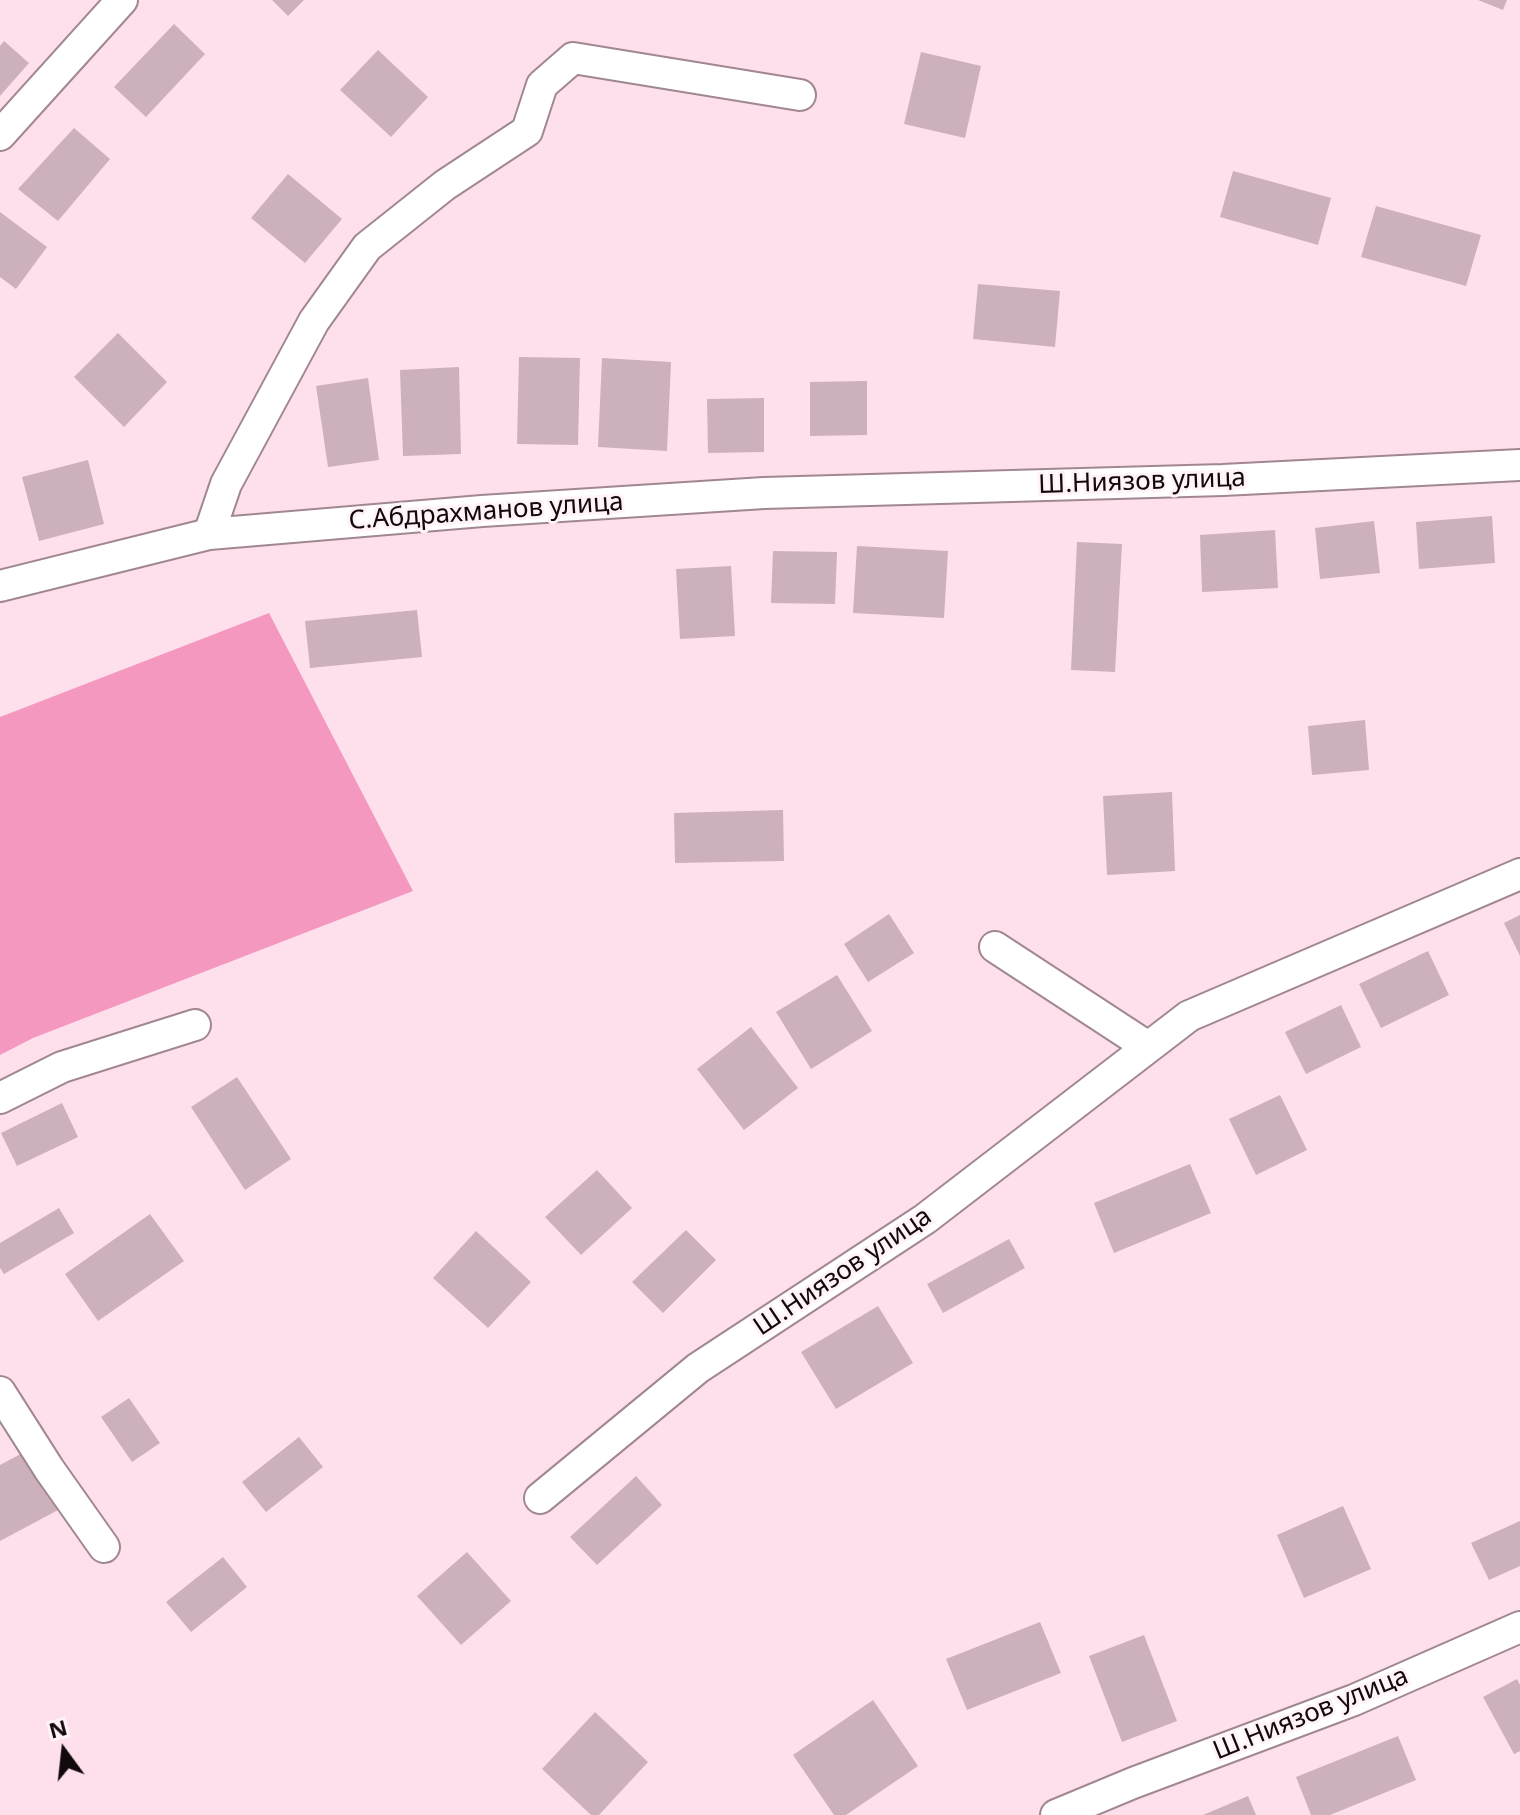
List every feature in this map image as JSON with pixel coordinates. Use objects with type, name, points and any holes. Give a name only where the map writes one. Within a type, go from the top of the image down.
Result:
[{"type":"street","points":[[0,135],[122,0]]},
{"type":"street","points":[[209,534],[226,484],[314,321],[367,247],[445,185],[527,131],[542,85],[573,58],[800,95]]},
{"type":"street","name":"Ш.Ниязов улица","points":[[764,493],[1223,480],[1520,465]]},
{"type":"street","name":"С.Абдрахманов улица","points":[[0,586],[209,534],[482,511],[764,493]]},
{"type":"street","name":"Ш.Ниязов улица","points":[[540,1498],[698,1368],[925,1219],[1189,1016],[1520,874]]},
{"type":"street","points":[[995,947],[1148,1047]]},
{"type":"street","points":[[0,1098],[62,1067],[195,1025]]},
{"type":"street","points":[[0,1392],[104,1547]]},
{"type":"street","name":"Ш.Ниязов улица","points":[[1056,1815],[1354,1700],[1520,1627]]},
{"type":"shaded area","points":[[269,613],[413,891],[33,1038],[0,1055],[0,717]]},
{"type":"building","points":[[272,0],[304,0],[288,16]]},
{"type":"building","points":[[1478,0],[1507,0],[1503,10]]},
{"type":"building","points":[[174,24],[205,54],[146,117],[114,87]]},
{"type":"building","points":[[4,41],[29,63],[0,96],[0,46]]},
{"type":"building","points":[[378,50],[428,97],[391,137],[340,90]]},
{"type":"building","points":[[921,52],[981,66],[965,138],[904,124]]},
{"type":"building","points":[[74,128],[110,159],[58,221],[18,189]]},
{"type":"building","points":[[1233,171],[1331,198],[1318,245],[1220,217]]},
{"type":"building","points":[[288,174],[342,219],[305,263],[251,218]]},
{"type":"building","points":[[1376,206],[1481,235],[1466,286],[1361,257]]},
{"type":"building","points":[[0,212],[47,247],[16,289],[0,277]]},
{"type":"building","points":[[978,284],[1060,291],[1055,347],[973,339]]},
{"type":"building","points":[[118,333],[167,382],[124,427],[74,377]]},
{"type":"building","points":[[519,357],[580,358],[578,445],[517,444]]},
{"type":"building","points":[[602,358],[671,362],[667,451],[598,447]]},
{"type":"building","points":[[459,367],[461,454],[403,456],[400,370]]},
{"type":"building","points":[[368,378],[379,460],[328,467],[316,386]]},
{"type":"building","points":[[867,381],[867,435],[810,436],[810,382]]},
{"type":"building","points":[[764,398],[764,452],[708,453],[707,399]]},
{"type":"building","points":[[88,460],[104,524],[39,541],[22,477]]},
{"type":"building","points":[[1492,516],[1495,563],[1419,569],[1416,522]]},
{"type":"building","points":[[1374,521],[1380,573],[1320,579],[1315,528]]},
{"type":"building","points":[[1275,530],[1278,588],[1202,592],[1200,535]]},
{"type":"building","points":[[1077,542],[1122,544],[1115,672],[1071,670]]},
{"type":"building","points":[[857,546],[948,551],[944,618],[853,613]]},
{"type":"building","points":[[773,551],[837,552],[835,604],[771,603]]},
{"type":"building","points":[[731,566],[735,636],[680,639],[676,569]]},
{"type":"building","points":[[417,610],[422,657],[310,668],[305,621]]},
{"type":"building","points":[[1365,720],[1369,770],[1312,775],[1308,726]]},
{"type":"building","points":[[1172,792],[1175,871],[1107,875],[1103,796]]},
{"type":"building","points":[[783,810],[784,861],[675,863],[674,813]]},
{"type":"building","points":[[889,914],[914,953],[868,982],[844,944]]},
{"type":"building","points":[[1520,915],[1520,956],[1504,923]]},
{"type":"building","points":[[1428,951],[1449,995],[1381,1028],[1359,984]]},
{"type":"building","points":[[837,975],[872,1031],[811,1069],[776,1012]]},
{"type":"building","points":[[1341,1005],[1361,1047],[1306,1074],[1285,1032]]},
{"type":"building","points":[[751,1027],[798,1088],[744,1130],[697,1069]]},
{"type":"building","points":[[237,1077],[291,1159],[245,1190],[191,1107]]},
{"type":"building","points":[[1280,1095],[1307,1150],[1256,1175],[1229,1119]]},
{"type":"building","points":[[62,1103],[78,1137],[17,1166],[1,1133]]},
{"type":"building","points":[[1190,1164],[1211,1213],[1114,1253],[1094,1203]]},
{"type":"building","points":[[597,1170],[632,1208],[581,1255],[545,1217]]},
{"type":"building","points":[[59,1208],[74,1233],[4,1274],[0,1268],[0,1243]]},
{"type":"building","points":[[150,1214],[184,1261],[98,1321],[65,1274]]},
{"type":"building","points":[[686,1230],[716,1260],[663,1313],[632,1282]]},
{"type":"building","points":[[476,1231],[531,1282],[488,1328],[433,1278]]},
{"type":"building","points":[[1009,1239],[1025,1268],[943,1313],[927,1284]]},
{"type":"building","points":[[878,1306],[913,1363],[836,1409],[801,1352]]},
{"type":"building","points":[[129,1398],[160,1443],[132,1462],[101,1417]]},
{"type":"building","points":[[299,1437],[323,1467],[266,1512],[242,1482]]},
{"type":"building","points":[[28,1450],[60,1509],[0,1541],[0,1465]]},
{"type":"building","points":[[636,1476],[662,1505],[597,1565],[570,1537]]},
{"type":"building","points":[[1343,1506],[1371,1569],[1304,1598],[1277,1535]]},
{"type":"building","points":[[1520,1521],[1520,1566],[1489,1580],[1471,1543]]},
{"type":"building","points":[[467,1552],[511,1601],[461,1645],[417,1596]]},
{"type":"building","points":[[223,1557],[247,1587],[191,1632],[166,1602]]},
{"type":"building","points":[[1040,1622],[1061,1673],[967,1710],[946,1659]]},
{"type":"building","points":[[1144,1635],[1177,1721],[1122,1742],[1089,1656]]},
{"type":"building","points":[[1517,1679],[1520,1685],[1520,1751],[1514,1754],[1483,1697]]},
{"type":"building","points":[[873,1700],[918,1766],[846,1815],[834,1815],[793,1755]]},
{"type":"building","points":[[595,1712],[648,1762],[599,1815],[591,1815],[542,1769]]},
{"type":"building","points":[[1398,1736],[1416,1780],[1330,1815],[1311,1815],[1296,1777]]},
{"type":"building","points":[[1248,1796],[1256,1815],[1203,1815]]}]
